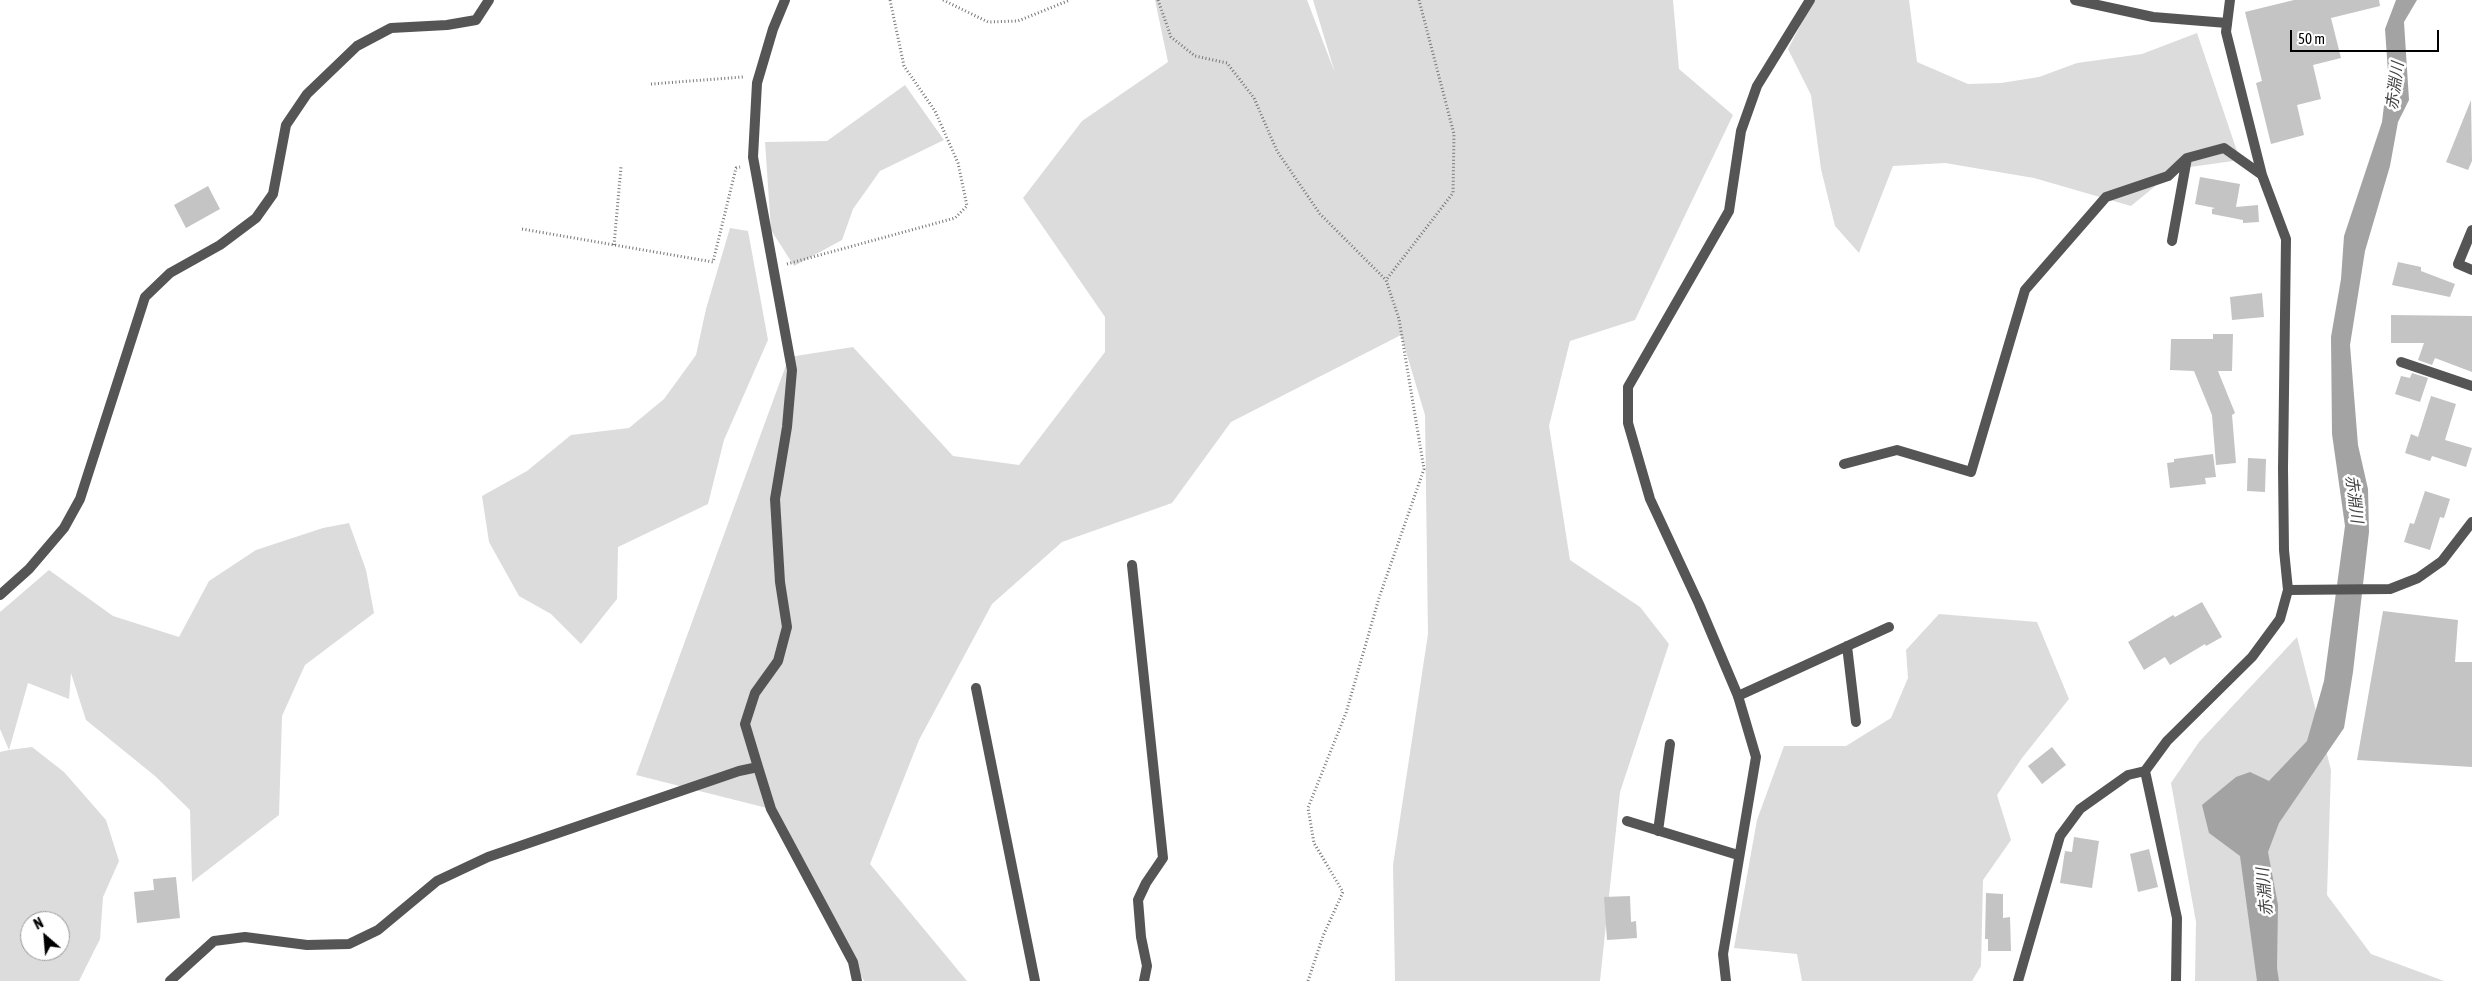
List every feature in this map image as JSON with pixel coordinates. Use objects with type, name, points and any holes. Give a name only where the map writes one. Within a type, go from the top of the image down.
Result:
[{"type":"street","points":[[0,595],[29,570],[64,528],[80,499],[145,297],[170,273],[220,245],[256,218],[273,194],[286,125],[307,94],[357,46],[391,28],[447,25],[476,20],[489,0]]},
{"type":"street","points":[[786,0],[773,29],[758,76],[754,163],[792,370],[787,427],[775,500],[780,582],[787,627],[778,661],[755,693],[745,724],[771,809],[853,962],[858,981]]},
{"type":"street","points":[[1726,981],[1723,954],[1756,756],[1738,696],[1700,604],[1650,499],[1628,422],[1628,388],[1729,211],[1741,131],[1756,86],[1810,0]]},
{"type":"street","points":[[2075,0],[2153,17],[2227,23]]},
{"type":"street","points":[[2018,981],[2060,836],[2080,809],[2128,776],[2145,771],[2167,741],[2252,657],[2280,619],[2288,590],[2284,550],[2283,468],[2286,239],[2262,175],[2226,32],[2230,0]]},
{"type":"street","points":[[1844,464],[1897,450],[1972,472],[2024,290],[2106,197],[2168,176],[2187,158],[2224,148],[2262,175]]},
{"type":"street","points":[[2172,241],[2187,158]]},
{"type":"street","points":[[2472,230],[2458,264],[2472,270]]},
{"type":"street","points":[[2401,362],[2472,386]]},
{"type":"street","points":[[2288,590],[2390,589],[2418,578],[2442,561],[2472,522]]},
{"type":"street","points":[[1132,565],[1163,858],[1146,883],[1138,900],[1141,937],[1148,966],[1144,981]]},
{"type":"street","points":[[1738,696],[1889,627]]},
{"type":"street","points":[[1847,646],[1856,722]]},
{"type":"street","points":[[976,688],[1035,981]]},
{"type":"street","points":[[1658,831],[1670,744]]},
{"type":"street","points":[[170,981],[214,941],[245,937],[307,945],[350,944],[378,930],[438,880],[488,857],[739,771],[758,767]]},
{"type":"street","points":[[2145,771],[2177,918],[2176,981]]},
{"type":"street","points":[[1627,822],[1738,855]]},
{"type":"path","points":[[774,268],[955,218],[967,206],[958,162],[939,120],[904,66],[890,0]]},
{"type":"path","points":[[943,0],[988,22],[1018,21],[1070,0]]},
{"type":"path","points":[[1158,0],[1170,37],[1195,56],[1227,64],[1254,98],[1277,151],[1320,214],[1386,280],[1399,319],[1424,468],[1379,598],[1346,712],[1308,808],[1314,843],[1343,892],[1323,936],[1308,981]]},
{"type":"path","points":[[1386,280],[1453,193],[1454,134],[1419,0]]},
{"type":"path","points":[[651,84],[758,76]]},
{"type":"path","points":[[522,229],[713,262],[736,168],[754,163]]},
{"type":"path","points":[[614,245],[621,167]]},
{"type":"shaded area","points":[[1155,0],[1307,0],[1335,73],[1313,0],[1673,0],[1679,69],[1733,115],[1635,320],[1570,341],[1549,426],[1570,560],[1640,607],[1669,644],[1620,792],[1600,981],[1395,981],[1393,865],[1428,634],[1425,415],[1401,335],[1231,422],[1172,503],[1062,542],[992,604],[919,740],[870,864],[967,981],[864,981],[771,809],[636,775],[789,357],[853,347],[953,456],[1019,465],[1105,352],[1105,317],[1023,198],[1082,121],[1168,62]]},
{"type":"shaded area","points":[[1814,0],[1909,0],[1917,62],[1968,84],[2001,83],[2039,77],[2077,63],[2142,54],[2197,33],[2240,160],[2176,169],[2131,206],[2034,178],[1945,163],[1893,166],[1859,253],[1835,226],[1821,169],[1811,95],[1788,49]]},
{"type":"shaded area","points":[[905,85],[944,140],[880,171],[853,209],[842,240],[794,266],[771,230],[765,142],[827,141]]},
{"type":"shaded area","points":[[730,228],[748,231],[768,340],[724,440],[708,504],[618,547],[617,599],[581,644],[551,614],[519,596],[489,542],[482,496],[527,471],[571,435],[629,428],[664,399],[696,355],[706,309]]},
{"type":"shaded area","points":[[349,523],[366,570],[374,613],[305,665],[282,716],[279,815],[192,882],[190,810],[155,776],[86,720],[71,673],[69,699],[28,683],[9,750],[0,729],[0,612],[49,570],[113,616],[179,637],[209,581],[256,550],[323,528]]},
{"type":"shaded area","points":[[1939,614],[2037,622],[2069,699],[2022,758],[1997,795],[2011,840],[1983,880],[1981,966],[1972,981],[1802,981],[1797,954],[1734,948],[1757,820],[1784,746],[1846,746],[1891,718],[1908,678],[1906,650]]},
{"type":"shaded area","points":[[2297,637],[2331,770],[2327,895],[2371,954],[2444,981],[2195,981],[2196,922],[2171,783],[2199,742]]},
{"type":"shaded area","points":[[32,747],[64,772],[106,820],[119,861],[103,897],[100,939],[79,981],[0,981],[0,752]]},
{"type":"water","name":"赤淵川","points":[[2396,0],[2417,0],[2404,22],[2409,100],[2398,122],[2390,166],[2365,251],[2350,345],[2358,445],[2368,489],[2369,532],[2353,672],[2344,728],[2279,823],[2268,852],[2278,905],[2277,968],[2279,981],[2257,981],[2240,856],[2209,833],[2202,805],[2236,777],[2250,772],[2269,781],[2307,741],[2324,681],[2345,526],[2332,434],[2331,337],[2341,279],[2344,236],[2382,122],[2388,72],[2385,29]]},
{"type":"building","points":[[2294,0],[2379,0],[2380,6],[2331,18],[2341,58],[2313,65],[2321,99],[2297,105],[2304,135],[2271,144],[2256,83],[2262,81],[2245,12]]},
{"type":"building","points":[[2471,100],[2472,161],[2468,170],[2446,162]]},
{"type":"building","points":[[2200,177],[2240,184],[2236,207],[2258,205],[2259,222],[2243,223],[2243,220],[2212,214],[2212,209],[2215,208],[2195,204]]},
{"type":"building","points":[[208,186],[220,209],[186,228],[174,205]]},
{"type":"building","points":[[2398,262],[2421,267],[2421,271],[2455,284],[2450,297],[2392,285]]},
{"type":"building","points":[[2262,293],[2264,317],[2232,320],[2230,297]]},
{"type":"building","points":[[2391,315],[2472,316],[2472,372],[2435,358],[2432,365],[2418,360],[2424,343],[2391,343]]},
{"type":"building","points":[[2213,334],[2233,334],[2232,371],[2218,371],[2235,413],[2232,415],[2236,463],[2216,465],[2212,415],[2194,371],[2170,370],[2171,339],[2213,339]]},
{"type":"building","points":[[2412,373],[2428,378],[2420,402],[2395,394],[2401,376],[2410,378]]},
{"type":"building","points":[[2431,396],[2456,404],[2445,440],[2472,448],[2466,467],[2432,456],[2430,461],[2405,453],[2411,434],[2418,437]]},
{"type":"building","points":[[2213,454],[2216,477],[2205,478],[2206,484],[2170,488],[2167,463],[2174,462],[2174,459]]},
{"type":"building","points":[[2248,458],[2266,459],[2265,492],[2247,491]]},
{"type":"building","points":[[2425,491],[2450,499],[2444,518],[2440,517],[2430,550],[2404,542],[2410,523],[2414,524]]},
{"type":"building","points":[[2202,602],[2222,637],[2206,646],[2205,644],[2170,665],[2165,657],[2144,670],[2128,642],[2173,615],[2175,617]]},
{"type":"building","points":[[2383,611],[2458,620],[2455,662],[2472,662],[2472,767],[2357,760]]},
{"type":"building","points":[[2052,747],[2066,765],[2042,784],[2028,766]]},
{"type":"building","points":[[2074,837],[2099,841],[2092,888],[2060,883],[2065,851],[2072,852]]},
{"type":"building","points":[[2149,849],[2158,887],[2138,892],[2130,854]]},
{"type":"building","points":[[176,877],[180,918],[137,923],[134,892],[154,890],[153,879]]},
{"type":"building","points":[[1986,893],[2003,894],[2003,918],[2010,917],[2011,951],[1988,951],[1988,939],[1985,939]]},
{"type":"building","points":[[1630,896],[1631,922],[1636,921],[1637,938],[1607,940],[1604,897]]}]
